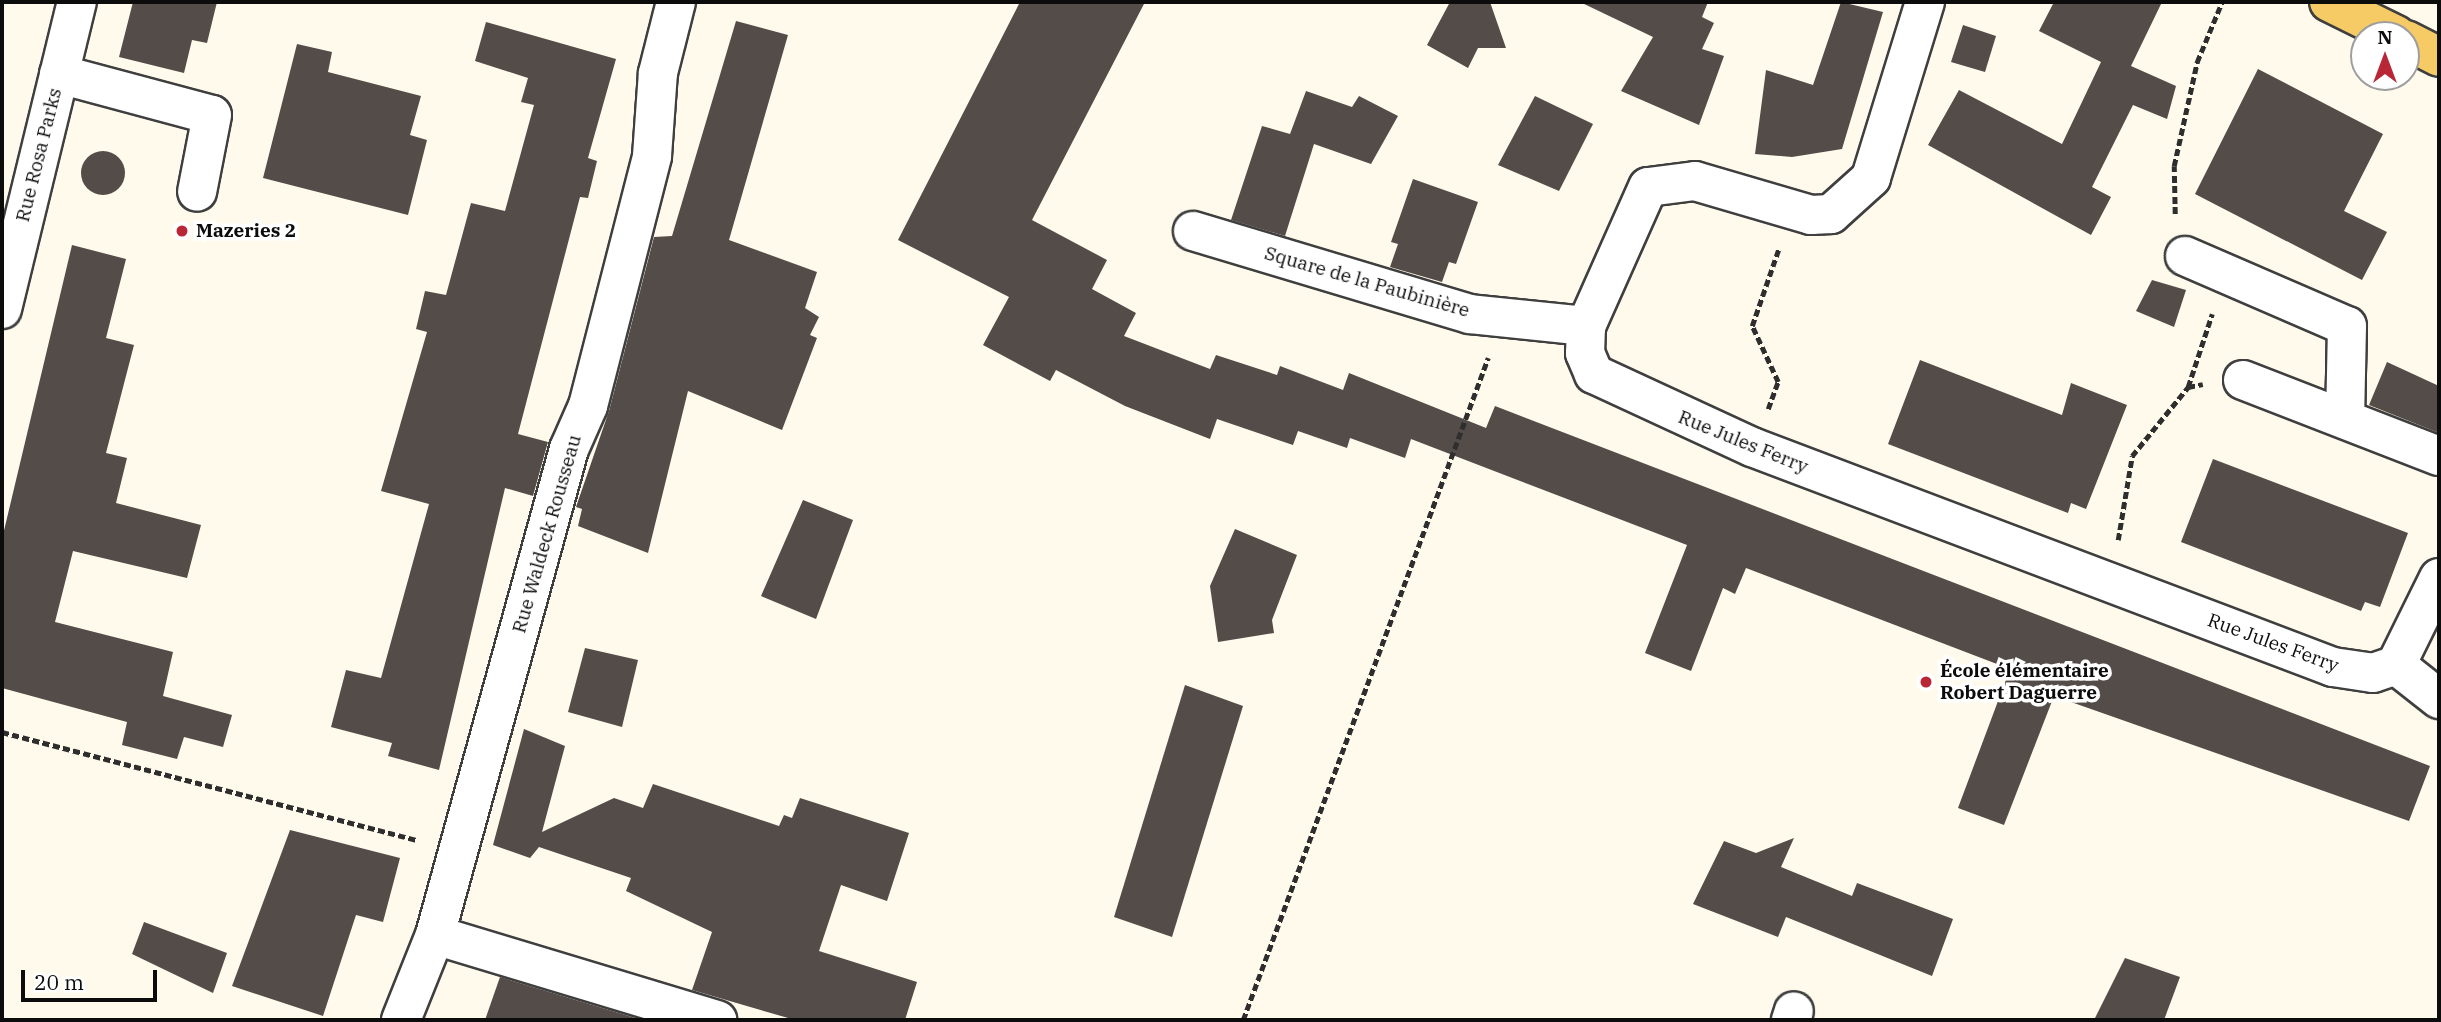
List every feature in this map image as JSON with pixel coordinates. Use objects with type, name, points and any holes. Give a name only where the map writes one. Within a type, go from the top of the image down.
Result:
[{"type":"main road","points":[[2329,2],[2368,21]]},
{"type":"main road","points":[[2420,47],[2439,57]]},
{"type":"street","name":"Rue Rosa Parks","points":[[2,309],[77,2]]},
{"type":"street","name":"Rue Waldeck Rousseau","points":[[401,1020],[435,935],[630,243],[652,156],[658,73],[676,2]]},
{"type":"street","name":"Rue Jules Ferry","points":[[1925,2],[1871,178],[1831,214],[1762,200],[1695,181],[1648,187],[1586,326],[1585,353],[1594,374],[1616,390],[1752,447],[2333,667],[2373,673],[2415,654]]},
{"type":"street","points":[[59,74],[212,115],[197,192]]},
{"type":"street","name":"Square de la Paubinière","points":[[1193,230],[1470,314],[1586,326]]},
{"type":"street","points":[[2185,256],[2347,326],[2345,418]]},
{"type":"street","points":[[2243,380],[2439,456]]},
{"type":"street","points":[[2439,578],[2415,654],[2439,699]]},
{"type":"street","points":[[435,935],[717,1020]]},
{"type":"path","points":[[2105,581],[2118,549],[2119,508],[2132,456],[2188,387],[2217,298],[2185,256],[2175,226],[2174,166],[2197,62],[2222,2]]},
{"type":"path","points":[[1752,447],[1778,382],[1752,326],[1780,243],[1749,230],[1762,200]]},
{"type":"path","points":[[1243,1020],[1503,317]]},
{"type":"path","points":[[2188,387],[2243,380]]},
{"type":"path","points":[[2,732],[458,852]]},
{"type":"building","points":[[133,2],[217,2],[207,43],[192,40],[184,73],[119,57]]},
{"type":"building","points":[[1020,2],[1145,2],[1032,220],[1107,260],[1092,289],[1136,313],[1124,336],[1210,369],[1216,355],[1277,375],[1280,366],[1343,390],[1349,373],[1486,428],[1495,406],[2430,766],[2409,821],[2054,696],[2004,825],[1958,808],[2010,669],[1746,568],[1735,594],[1723,588],[1691,671],[1645,653],[1687,545],[1411,439],[1405,458],[1350,438],[1347,448],[1298,431],[1293,445],[1217,419],[1210,439],[1125,406],[1056,370],[1050,381],[983,345],[1009,297],[898,240]]},
{"type":"building","points":[[1450,2],[1490,2],[1506,48],[1478,48],[1468,68],[1427,45]]},
{"type":"building","points":[[1580,2],[1708,2],[1702,17],[1714,23],[1702,49],[1724,56],[1699,125],[1621,91],[1653,37]]},
{"type":"building","points":[[1841,2],[1883,12],[1842,149],[1792,157],[1755,154],[1766,70],[1813,85]]},
{"type":"building","points":[[2054,2],[2162,2],[2131,66],[2176,86],[2167,119],[2133,105],[2092,187],[2111,197],[2091,235],[1928,145],[1959,90],[2062,144],[2101,62],[2039,31]]},
{"type":"building","points":[[736,21],[788,35],[729,240],[817,272],[805,308],[819,317],[810,335],[817,338],[782,430],[688,391],[648,553],[578,526],[582,509],[576,507],[609,411],[654,237],[672,236]]},
{"type":"building","points":[[486,22],[616,59],[588,158],[597,161],[588,198],[580,197],[518,434],[548,442],[533,496],[505,488],[439,770],[388,756],[392,743],[331,727],[346,670],[381,678],[429,504],[381,491],[427,332],[416,329],[425,291],[446,295],[471,203],[505,211],[534,105],[521,102],[528,78],[475,61]]},
{"type":"building","points":[[1963,25],[1996,36],[1985,72],[1951,62]]},
{"type":"building","points":[[297,44],[332,52],[328,72],[421,96],[410,135],[427,140],[408,215],[263,178]]},
{"type":"building","points":[[2258,69],[2383,134],[2344,211],[2387,232],[2362,280],[2195,194]]},
{"type":"building","points":[[1306,91],[1352,107],[1359,96],[1398,116],[1371,164],[1314,144],[1285,236],[1231,220],[1262,126],[1290,134]]},
{"type":"building","points":[[1535,96],[1593,124],[1559,191],[1498,165]]},
{"type":"building","points":[[103,151],[118,158],[125,173],[118,188],[103,195],[88,188],[81,173],[88,158]]},
{"type":"building","points":[[1413,179],[1478,202],[1456,264],[1449,262],[1442,282],[1390,267],[1398,244],[1391,242]]},
{"type":"building","points":[[72,245],[126,259],[106,338],[134,345],[106,453],[127,458],[116,503],[201,525],[187,578],[73,551],[55,622],[173,652],[163,696],[232,715],[223,747],[184,737],[177,759],[122,745],[127,722],[2,688],[2,539]]},
{"type":"building","points":[[2152,280],[2186,290],[2174,327],[2136,311]]},
{"type":"building","points":[[1920,360],[2062,415],[2071,383],[2127,405],[2086,509],[2071,503],[2068,513],[1888,444]]},
{"type":"building","points":[[2387,362],[2439,386],[2439,433],[2369,405]]},
{"type":"building","points":[[2213,459],[2408,533],[2380,607],[2365,602],[2361,611],[2181,542]]},
{"type":"building","points":[[803,500],[853,520],[816,619],[761,596]]},
{"type":"building","points":[[1235,529],[1297,555],[1272,620],[1274,633],[1218,642],[1210,586]]},
{"type":"building","points":[[585,648],[638,660],[622,727],[568,712]]},
{"type":"building","points":[[1185,685],[1243,706],[1172,937],[1114,917]]},
{"type":"building","points":[[524,729],[565,746],[542,832],[614,798],[643,808],[653,784],[779,826],[784,815],[792,818],[800,798],[909,833],[887,901],[841,885],[819,951],[917,982],[905,1020],[795,1020],[692,990],[712,932],[626,891],[631,878],[539,847],[530,858],[493,845]]},
{"type":"building","points":[[290,830],[400,858],[383,922],[356,915],[323,1016],[232,986]]},
{"type":"building","points":[[1794,838],[1781,867],[1852,896],[1857,883],[1953,919],[1932,976],[1786,917],[1778,937],[1693,904],[1724,841],[1756,853]]},
{"type":"building","points":[[144,922],[227,953],[213,993],[132,954]]},
{"type":"building","points":[[2125,958],[2180,977],[2164,1020],[2094,1020]]},
{"type":"building","points":[[500,977],[642,1020],[485,1020]]},
{"type":"place","name":"Mazeries 2","points":[[182,231]]},
{"type":"place","name":"École élémentaire Robert Daguerre","points":[[1926,682]]}]
